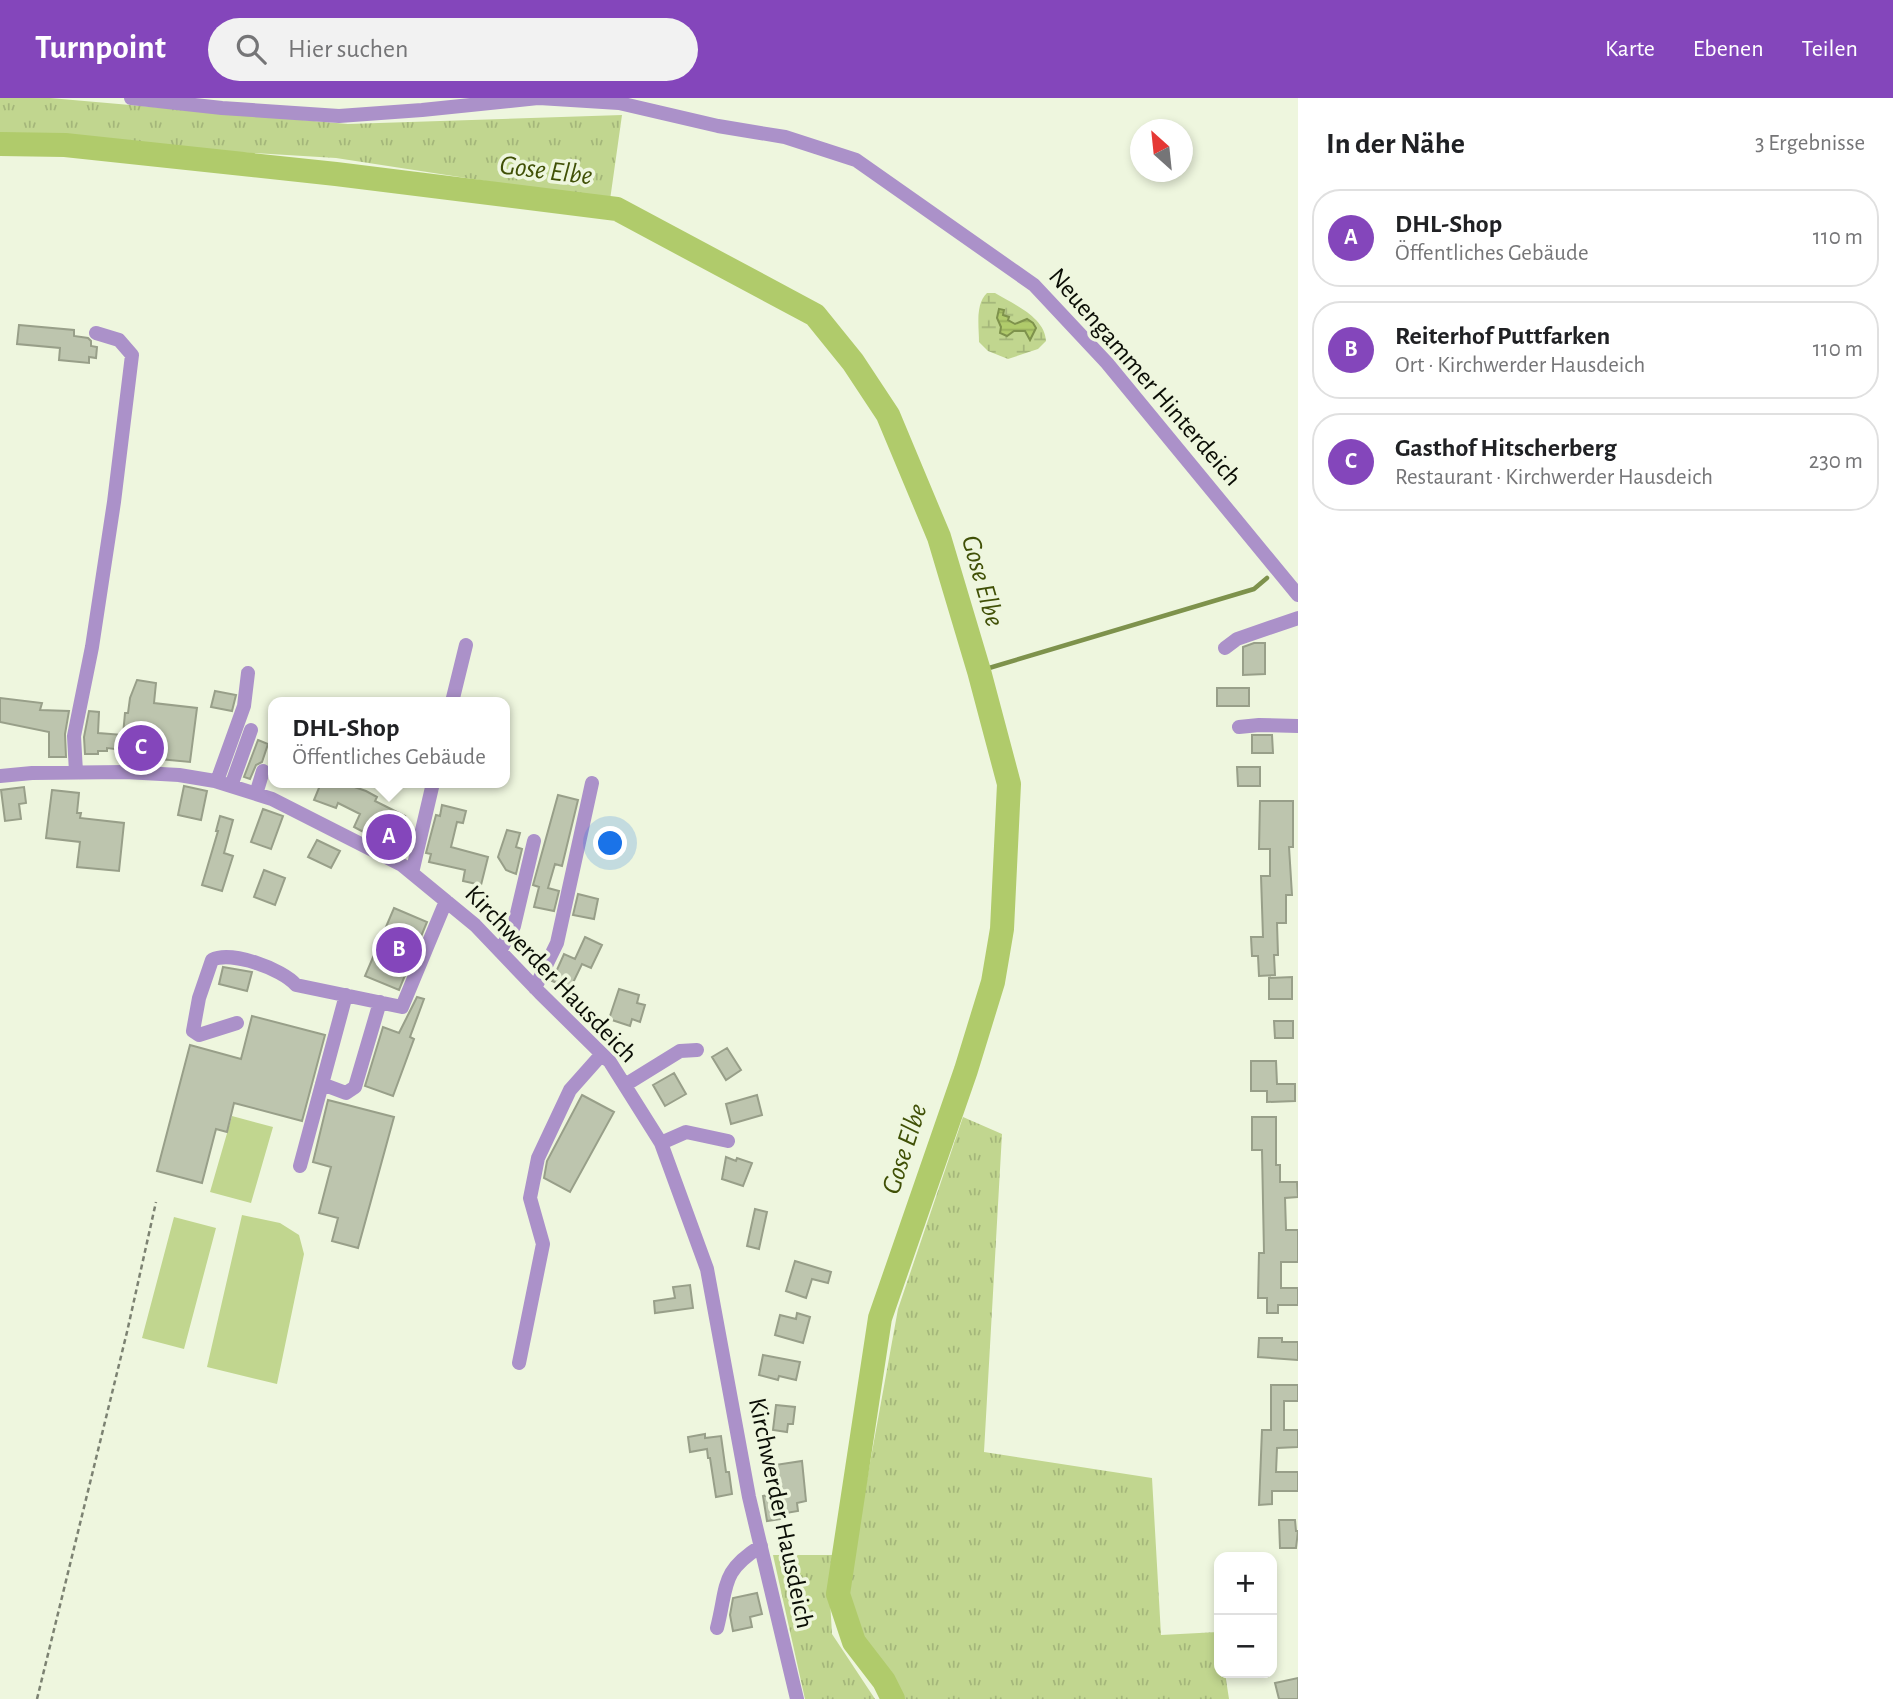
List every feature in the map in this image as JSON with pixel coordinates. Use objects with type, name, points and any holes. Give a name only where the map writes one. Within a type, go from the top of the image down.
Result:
[{"type":"street","name":"Neuengammer Hinterdeich","points":[[131,98],[222,108],[340,116],[539,98],[619,103],[785,137],[856,160],[1034,285],[1107,363],[1298,595]]},
{"type":"street","points":[[76,772],[74,736],[92,647],[114,502],[132,355],[120,340],[96,333]]},
{"type":"street","points":[[1225,648],[1237,639],[1298,618]]},
{"type":"street","points":[[453,697],[466,645]]},
{"type":"street","points":[[224,784],[244,706],[248,673]]},
{"type":"street","points":[[1239,727],[1270,724],[1298,726]]},
{"type":"street","points":[[224,784],[251,730]]},
{"type":"street","points":[[256,794],[263,771]]},
{"type":"street","name":"Kirchwerder Hausdeich","points":[[0,776],[76,772],[179,775],[224,784],[272,799],[402,864],[475,925],[610,1062],[661,1143],[707,1269],[749,1497],[797,1699]]},
{"type":"street","points":[[535,988],[557,943],[592,783]]},
{"type":"street","points":[[412,873],[432,788]]},
{"type":"street","points":[[500,951],[514,926],[534,841]]},
{"type":"street","points":[[237,1023],[199,1035],[193,1031],[199,998],[212,960],[221,956],[258,964],[289,978],[296,985],[402,1007],[446,901]]},
{"type":"street","points":[[300,1166],[346,995]]},
{"type":"street","points":[[322,1084],[346,1093],[355,1087],[380,1002]]},
{"type":"street","points":[[625,1085],[680,1051],[696,1050]]},
{"type":"street","points":[[519,1363],[542,1244],[530,1198],[538,1158],[570,1090],[602,1054]]},
{"type":"street","points":[[661,1143],[686,1132],[727,1141]]},
{"type":"street","points":[[717,1628],[728,1575],[745,1556],[761,1546]]},
{"type":"path","points":[[37,1699],[156,1202]]},
{"type":"green space","points":[[0,98],[50,98],[348,124],[622,115],[610,200],[336,158],[0,138]]},
{"type":"green space","points":[[987,293],[995,293],[1027,312],[1040,325],[1046,341],[1038,349],[1008,359],[988,351],[979,342],[978,323],[979,309]]},
{"type":"green space","points":[[232,1116],[273,1127],[251,1203],[210,1192]]},
{"type":"green space","points":[[963,1117],[1002,1134],[984,1452],[1152,1478],[1161,1635],[1214,1632],[1214,1678],[1226,1678],[1229,1699],[903,1699],[889,1670],[862,1636],[846,1595],[898,1309]]},
{"type":"green space","points":[[242,1215],[280,1223],[299,1235],[304,1254],[277,1384],[207,1367]]},
{"type":"green space","points":[[174,1217],[216,1228],[184,1349],[142,1338]]},
{"type":"green space","points":[[773,1555],[838,1555],[830,1600],[832,1634],[875,1699],[805,1699]]},
{"type":"shaded area","points":[[999,309],[1004,310],[1003,315],[1015,324],[1027,319],[1033,323],[1036,328],[1030,340],[1025,331],[1014,331],[1007,336],[1000,333],[1001,327],[997,318]]},
{"type":"building","points":[[19,325],[74,330],[74,336],[88,338],[91,346],[97,347],[96,358],[89,357],[89,363],[59,360],[60,348],[17,344]]},
{"type":"building","points":[[1265,643],[1265,674],[1243,675],[1243,647]]},
{"type":"building","points":[[137,680],[156,683],[154,703],[197,708],[190,762],[149,758],[150,753],[107,748],[107,751],[98,751],[98,754],[85,754],[84,737],[89,711],[99,712],[98,733],[123,735],[125,713],[128,713]]},
{"type":"building","points":[[1217,688],[1249,688],[1249,706],[1217,706]]},
{"type":"building","points":[[215,691],[236,695],[232,711],[211,707]]},
{"type":"building","points":[[0,698],[42,703],[40,710],[69,711],[65,734],[66,757],[49,757],[49,732],[0,722]]},
{"type":"building","points":[[1252,735],[1272,735],[1273,753],[1252,753]]},
{"type":"building","points":[[258,740],[268,744],[262,762],[256,765],[250,779],[244,777]]},
{"type":"building","points":[[1237,767],[1260,767],[1260,786],[1238,786]]},
{"type":"building","points":[[184,786],[207,791],[201,820],[178,815]]},
{"type":"building","points":[[24,787],[26,803],[19,804],[21,819],[5,821],[1,790]]},
{"type":"building","points":[[319,788],[357,788],[377,797],[375,801],[405,816],[390,846],[354,827],[360,814],[338,803],[336,808],[314,800]]},
{"type":"building","points":[[52,790],[79,793],[77,813],[81,813],[80,818],[124,823],[119,871],[77,867],[80,842],[46,838]]},
{"type":"building","points":[[558,795],[578,800],[562,866],[555,864],[548,888],[559,891],[554,911],[534,907],[539,887],[533,885]]},
{"type":"building","points":[[1260,801],[1293,801],[1293,847],[1289,847],[1292,895],[1286,895],[1286,923],[1277,923],[1278,955],[1274,955],[1275,975],[1259,976],[1258,956],[1252,956],[1251,937],[1263,937],[1261,876],[1270,876],[1270,849],[1259,849]]},
{"type":"building","points":[[442,805],[466,811],[463,823],[457,822],[451,847],[488,857],[481,885],[463,881],[465,870],[429,862],[431,854],[426,853],[436,815],[440,816]]},
{"type":"building","points":[[263,809],[283,816],[271,849],[251,842]]},
{"type":"building","points":[[220,816],[233,820],[224,853],[233,856],[222,891],[202,885]]},
{"type":"building","points":[[507,830],[520,833],[516,847],[522,849],[516,874],[506,870],[498,857]]},
{"type":"building","points":[[317,840],[340,851],[331,868],[308,857]]},
{"type":"building","points":[[264,870],[285,878],[275,905],[254,897]]},
{"type":"building","points":[[578,894],[598,899],[594,919],[573,915]]},
{"type":"building","points":[[394,908],[427,922],[399,990],[365,976]]},
{"type":"building","points":[[585,937],[602,945],[591,968],[582,964],[570,989],[552,981],[564,954],[575,959]]},
{"type":"building","points":[[223,967],[252,972],[247,991],[219,984]]},
{"type":"building","points":[[1292,977],[1292,999],[1269,999],[1269,978]]},
{"type":"building","points":[[619,989],[639,995],[637,1003],[645,1005],[640,1022],[632,1019],[630,1026],[609,1019]]},
{"type":"building","points":[[417,997],[424,999],[410,1037],[414,1039],[393,1096],[365,1086],[383,1027],[399,1033]]},
{"type":"building","points":[[252,1016],[325,1035],[302,1121],[234,1103],[227,1132],[216,1129],[202,1183],[157,1171],[190,1045],[241,1059]]},
{"type":"building","points":[[1274,1021],[1293,1021],[1293,1038],[1275,1038]]},
{"type":"building","points":[[727,1048],[741,1070],[726,1080],[712,1057]]},
{"type":"building","points":[[1251,1061],[1276,1061],[1277,1084],[1295,1084],[1295,1101],[1267,1102],[1267,1091],[1251,1091]]},
{"type":"building","points":[[674,1073],[686,1094],[665,1106],[653,1085]]},
{"type":"building","points":[[582,1095],[614,1112],[570,1192],[544,1178],[547,1161]]},
{"type":"building","points":[[757,1095],[762,1115],[731,1124],[726,1104]]},
{"type":"building","points":[[328,1100],[394,1117],[358,1248],[332,1241],[338,1218],[319,1213],[331,1167],[313,1162]]},
{"type":"building","points":[[1252,1117],[1276,1117],[1276,1165],[1280,1165],[1280,1182],[1297,1182],[1298,1197],[1285,1198],[1286,1230],[1298,1230],[1298,1262],[1281,1262],[1281,1288],[1298,1288],[1298,1305],[1278,1305],[1278,1313],[1267,1313],[1267,1298],[1258,1298],[1259,1253],[1264,1253],[1262,1150],[1252,1150]]},
{"type":"building","points":[[726,1157],[752,1163],[743,1186],[722,1179]]},
{"type":"building","points":[[755,1209],[767,1212],[759,1249],[747,1246]]},
{"type":"building","points":[[795,1261],[831,1272],[828,1283],[812,1279],[806,1298],[786,1291]]},
{"type":"building","points":[[690,1285],[693,1308],[655,1313],[654,1301],[675,1298],[673,1287]]},
{"type":"building","points":[[797,1313],[810,1317],[803,1343],[775,1335],[780,1315],[796,1319]]},
{"type":"building","points":[[1259,1338],[1282,1338],[1282,1342],[1298,1342],[1298,1360],[1258,1357]]},
{"type":"building","points":[[763,1355],[800,1362],[796,1380],[779,1376],[778,1380],[759,1375]]},
{"type":"building","points":[[1271,1385],[1298,1385],[1298,1401],[1284,1401],[1284,1430],[1298,1430],[1298,1447],[1277,1448],[1276,1472],[1298,1472],[1298,1491],[1272,1491],[1272,1504],[1259,1505],[1262,1430],[1271,1430]]},
{"type":"building","points":[[776,1405],[795,1407],[793,1424],[788,1424],[787,1432],[773,1430]]},
{"type":"building","points":[[705,1434],[705,1438],[721,1436],[732,1494],[716,1497],[707,1449],[690,1452],[688,1437]]},
{"type":"building","points":[[802,1461],[806,1501],[797,1503],[798,1511],[780,1514],[781,1519],[767,1521],[763,1496],[778,1494],[775,1465]]},
{"type":"building","points":[[1279,1520],[1295,1520],[1298,1531],[1296,1548],[1280,1548]]},
{"type":"building","points":[[757,1593],[762,1614],[750,1617],[752,1627],[733,1631],[730,1615],[733,1598]]},
{"type":"building","points":[[1298,1678],[1298,1699],[1279,1699],[1275,1683]]},
{"type":"waterway","name":"Gose Elbe","points":[[0,144],[65,145],[336,174],[617,209],[815,315],[853,362],[888,415],[939,537],[1009,784],[1002,929],[993,982],[966,1070],[880,1318],[838,1594],[854,1642],[884,1681],[893,1699]]},
{"type":"waterway","points":[[979,671],[1254,589],[1267,578]]},
{"type":"place","name":"Gasthof Hitscherberg","points":[[141,748]]},
{"type":"place","name":"DHL-Shop","points":[[389,837]]},
{"type":"place","name":"Reiterhof Puttfarken","points":[[399,950]]}]
